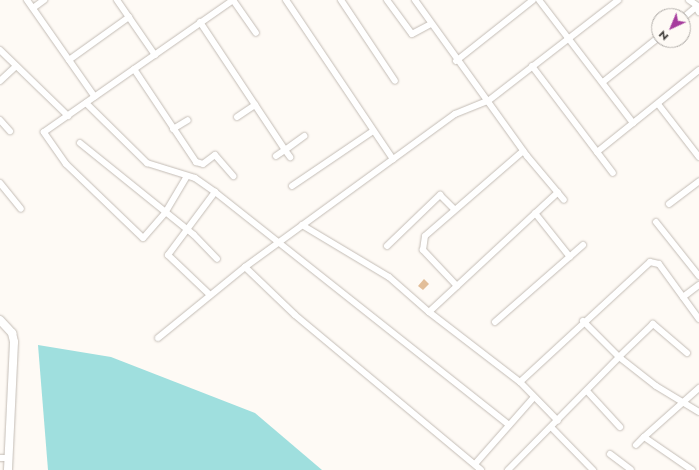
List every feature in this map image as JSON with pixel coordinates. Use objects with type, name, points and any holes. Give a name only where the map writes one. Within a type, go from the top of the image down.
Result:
[{"type":"street","points":[[27,0],[95,97]]},
{"type":"street","points":[[33,8],[44,0]]},
{"type":"street","points":[[117,0],[155,55]]},
{"type":"street","points":[[187,176],[165,213],[143,238],[66,164],[44,132],[233,0],[256,33]]},
{"type":"street","points":[[286,0],[393,159]]},
{"type":"street","points":[[341,0],[395,81]]},
{"type":"street","points":[[388,0],[412,34],[431,24]]},
{"type":"street","points":[[415,0],[456,61],[488,101],[523,151],[564,200]]},
{"type":"street","points":[[456,61],[533,0]]},
{"type":"street","points":[[539,0],[634,124]]},
{"type":"street","points":[[158,338],[245,267],[302,225],[455,114],[488,101],[618,0]]},
{"type":"street","points":[[689,0],[698,8]]},
{"type":"street","points":[[69,60],[129,17]]},
{"type":"street","points":[[200,22],[290,157]]},
{"type":"street","points":[[602,82],[651,43]]},
{"type":"street","points":[[0,50],[68,116]]},
{"type":"street","points":[[0,81],[16,66]]},
{"type":"street","points":[[532,66],[613,173]]},
{"type":"street","points":[[134,70],[198,164],[215,155],[233,176]]},
{"type":"street","points":[[597,152],[634,124],[699,70]]},
{"type":"street","points":[[86,103],[147,163],[187,176],[215,192],[509,425]]},
{"type":"street","points":[[658,104],[699,157]]},
{"type":"street","points":[[237,117],[255,105]]},
{"type":"street","points":[[0,120],[10,130]]},
{"type":"street","points":[[173,129],[188,120]]},
{"type":"street","points":[[292,186],[373,131]]},
{"type":"street","points":[[276,156],[304,136]]},
{"type":"street","points":[[80,143],[165,213],[187,229],[217,259]]},
{"type":"street","points":[[457,286],[422,245],[425,236],[454,209],[523,151]]},
{"type":"street","points":[[669,204],[699,180]]},
{"type":"street","points":[[0,183],[21,209]]},
{"type":"street","points":[[210,295],[168,255],[215,192]]},
{"type":"street","points":[[429,312],[558,192]]},
{"type":"street","points":[[387,246],[440,195],[454,209]]},
{"type":"street","points":[[535,213],[570,258]]},
{"type":"street","points":[[656,222],[699,276]]},
{"type":"street","points":[[302,225],[389,277],[429,312],[520,382],[558,421]]},
{"type":"street","points":[[495,322],[583,246]]},
{"type":"street","points":[[520,382],[583,320],[650,262],[659,264],[699,318]]},
{"type":"street","points":[[245,267],[295,315],[482,470]]},
{"type":"street","points":[[683,297],[699,285]]},
{"type":"street","points":[[0,320],[12,333],[14,342],[8,470]]},
{"type":"street","points":[[583,320],[619,357],[656,386],[699,412]]},
{"type":"street","points":[[508,470],[552,428],[619,357],[653,324],[687,353]]},
{"type":"street","points":[[636,445],[699,388]]},
{"type":"street","points":[[587,391],[620,427]]},
{"type":"street","points":[[475,464],[534,397]]},
{"type":"street","points":[[552,428],[593,470]]},
{"type":"street","points":[[644,437],[692,470]]},
{"type":"street","points":[[610,454],[630,470]]},
{"type":"street","points":[[0,458],[9,458]]},
{"type":"water","points":[[38,345],[111,357],[255,413],[322,470],[48,470]]},
{"type":"building","points":[[424,279],[429,284],[423,290],[418,286]]}]
